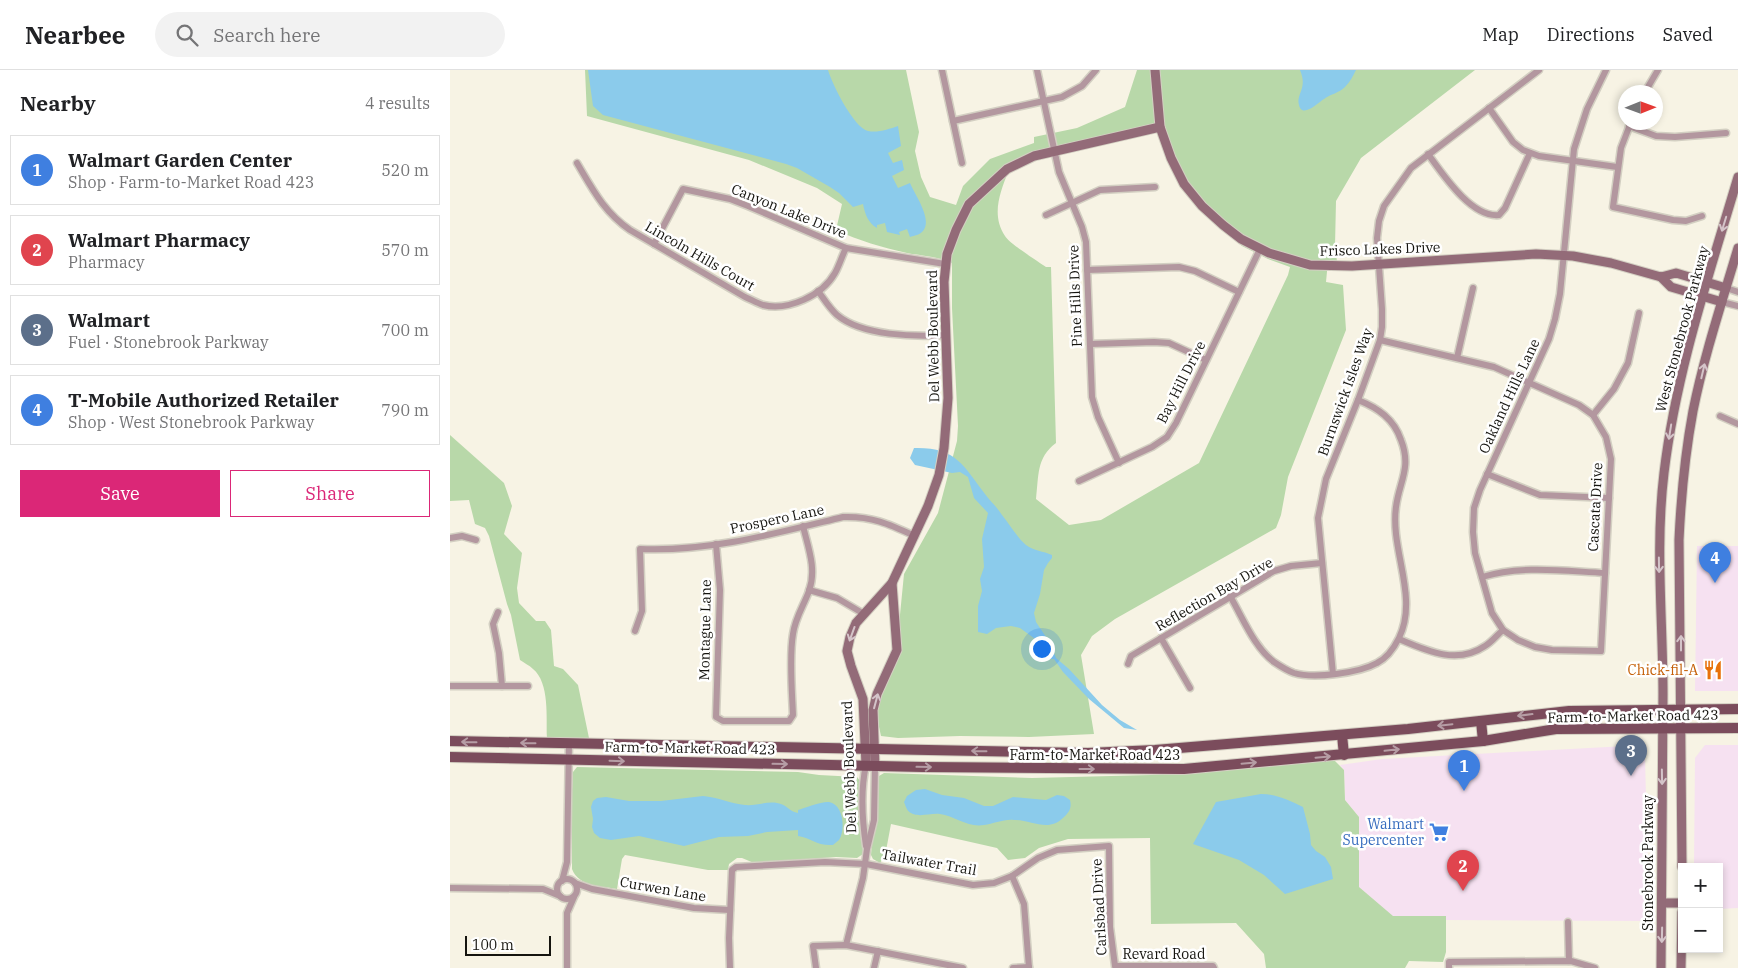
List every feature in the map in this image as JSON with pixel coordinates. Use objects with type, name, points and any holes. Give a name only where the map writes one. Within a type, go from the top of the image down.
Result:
[{"type":"main road","name":"Farm-to-Market Road 423","points":[[450,741],[1088,753],[1155,750],[1342,735],[1569,711],[1738,709]]},
{"type":"main road","points":[[1481,721],[1483,741]]},
{"type":"main road","name":"Farm-to-Market Road 423","points":[[450,757],[870,766],[1184,769],[1483,741],[1556,729],[1738,728]]},
{"type":"main road","points":[[1342,735],[1344,755]]},
{"type":"street","points":[[942,70],[962,163]]},
{"type":"street","name":"Pine Hills Drive","points":[[1037,70],[1059,172],[1082,227],[1086,242],[1092,397],[1098,417],[1118,463]]},
{"type":"street","points":[[953,121],[1058,98],[1072,92],[1085,83],[1096,70]]},
{"type":"street","name":"Frisco Lakes Drive","points":[[1155,70],[1160,127],[1171,158],[1184,184],[1215,218],[1241,239],[1269,253],[1310,265],[1352,266],[1536,254],[1563,255],[1611,263],[1661,277],[1671,287],[1738,306]]},
{"type":"street","name":"Burnswick Isles Way","points":[[1333,674],[1318,518],[1326,479],[1380,340],[1382,309],[1377,238],[1379,221],[1384,206],[1411,168],[1539,70]]},
{"type":"street","name":"Oakland Hills Lane","points":[[1601,651],[1552,650],[1535,647],[1518,640],[1503,630],[1492,613],[1475,554],[1473,532],[1474,508],[1487,474],[1549,339],[1555,319],[1560,294],[1572,160],[1586,108],[1606,70]]},
{"type":"street","points":[[1650,85],[1658,70]]},
{"type":"street","points":[[1488,108],[1513,142],[1523,150],[1539,156],[1618,167]]},
{"type":"street","name":"Del Webb Boulevard","points":[[870,750],[863,699],[847,651],[856,623],[892,582],[915,536],[939,475],[944,448],[948,398],[945,264],[956,230],[969,204],[1007,169],[1034,156],[1160,127]]},
{"type":"street","points":[[1628,130],[1621,148],[1613,207],[1673,220],[1686,221],[1702,216]]},
{"type":"street","points":[[1643,130],[1656,136],[1675,137],[1726,133]]},
{"type":"street","points":[[1428,154],[1459,194],[1475,207],[1494,216],[1499,215],[1505,208],[1530,153]]},
{"type":"street","name":"Lincoln Hills Court","points":[[577,163],[601,203],[615,220],[745,297],[763,305],[783,306],[803,300],[824,288],[835,274],[846,248]]},
{"type":"street","name":"West Stonebrook Parkway","points":[[1662,729],[1659,553],[1664,474],[1678,385],[1738,177]]},
{"type":"street","points":[[1046,215],[1100,190],[1155,187]]},
{"type":"street","name":"Canyon Lake Drive","points":[[654,244],[684,189],[730,199],[846,248],[945,264]]},
{"type":"street","name":"Bay Hill Drive","points":[[1079,482],[1152,447],[1167,437],[1176,423],[1260,248]]},
{"type":"street","points":[[1682,863],[1679,540],[1685,459],[1693,411],[1706,357],[1738,248]]},
{"type":"street","points":[[1087,270],[1179,268],[1195,271],[1239,292]]},
{"type":"street","name":"Frisco Lakes Drive","points":[[1661,277],[1676,273],[1738,292]]},
{"type":"street","points":[[1457,358],[1473,288]]},
{"type":"street","points":[[818,291],[837,315],[852,324],[905,336],[946,334]]},
{"type":"street","points":[[1593,415],[1614,389],[1628,362],[1639,313]]},
{"type":"street","name":"Cascata Drive","points":[[1380,340],[1494,367],[1579,405],[1593,415],[1606,437],[1611,459],[1601,651]]},
{"type":"street","points":[[1090,344],[1169,343],[1206,360]]},
{"type":"street","points":[[1230,596],[1257,644],[1265,654],[1275,663],[1294,673],[1310,675],[1333,674],[1361,669],[1376,664],[1389,654],[1399,639],[1406,620],[1406,602],[1395,528],[1396,506],[1406,471],[1405,455],[1402,440],[1394,424],[1373,406],[1358,400]]},
{"type":"street","points":[[1720,416],[1738,424]]},
{"type":"street","points":[[1487,474],[1540,495],[1609,498]]},
{"type":"street","name":"Prospero Lane","points":[[635,631],[642,611],[640,549],[668,549],[716,544],[759,537],[843,516],[858,516],[886,523],[915,536]]},
{"type":"street","points":[[804,526],[813,566],[810,590],[837,598],[864,614]]},
{"type":"street","points":[[450,538],[462,536],[476,540]]},
{"type":"street","name":"Montague Lane","points":[[716,544],[720,590],[716,717],[723,721],[789,721],[793,715],[793,634],[798,613],[810,590]]},
{"type":"street","name":"Reflection Bay Drive","points":[[1128,664],[1131,656],[1274,571],[1291,566],[1322,563]]},
{"type":"street","points":[[1482,577],[1502,571],[1518,569],[1605,573]]},
{"type":"street","name":"Del Webb Boulevard","points":[[846,945],[866,864],[867,849],[874,820],[870,750],[874,710],[878,694],[897,650],[892,582]]},
{"type":"street","points":[[498,612],[493,624],[499,653],[502,686]]},
{"type":"street","points":[[1399,639],[1438,654],[1454,656],[1470,654],[1485,646],[1503,630]]},
{"type":"street","points":[[1161,638],[1190,688]]},
{"type":"street","points":[[450,686],[528,686]]},
{"type":"street","name":"Stonebrook Parkway","points":[[1661,968],[1662,729]]},
{"type":"street","points":[[567,968],[567,913],[557,889],[567,862],[569,743]]},
{"type":"street","name":"Del Webb Boulevard","points":[[867,849],[863,821],[863,779],[870,766]]},
{"type":"street","name":"Tailwater Trail","points":[[730,910],[732,870],[736,867],[825,862],[866,864],[973,885],[994,883],[1012,876],[1038,858],[1057,850],[1109,846]]},
{"type":"street","name":"Carlsbad Drive","points":[[1109,846],[1110,927],[1115,966]]},
{"type":"street","points":[[567,862],[577,889],[567,913]]},
{"type":"street","points":[[1012,876],[1024,904],[1029,967],[1013,968]]},
{"type":"street","points":[[450,888],[544,888],[568,879],[575,882]]},
{"type":"street","name":"Curwen Lane","points":[[575,882],[592,889],[694,908],[730,910]]},
{"type":"street","points":[[544,888],[567,899],[592,889]]},
{"type":"street","points":[[1662,903],[1678,903]]},
{"type":"street","points":[[730,910],[730,968]]},
{"type":"street","points":[[1568,922],[1568,961]]},
{"type":"street","points":[[816,968],[813,946],[846,945],[949,967],[962,968]]},
{"type":"street","points":[[874,968],[878,951]]},
{"type":"street","points":[[1681,953],[1681,968]]},
{"type":"street","points":[[1449,965],[1529,965],[1568,961],[1595,968]]},
{"type":"street","name":"Revard Road","points":[[1115,966],[1214,967]]},
{"type":"shaded area","points":[[1697,546],[1738,546],[1738,691],[1695,691]]},
{"type":"shaded area","points":[[1705,745],[1738,745],[1738,908],[1723,909],[1723,863],[1694,863],[1695,758]]},
{"type":"shaded area","points":[[1626,746],[1642,751],[1645,757],[1649,921],[1445,920],[1446,916],[1392,916],[1359,887],[1359,817],[1345,800],[1344,770],[1340,765],[1382,759]]},
{"type":"green space","points":[[585,70],[906,70],[919,132],[915,151],[921,177],[930,197],[956,205],[963,186],[990,159],[1034,143],[1034,137],[1077,128],[1125,107],[1137,70],[1475,70],[1361,158],[1336,201],[1335,246],[1337,261],[1328,261],[1326,282],[1343,285],[1346,330],[1288,477],[1281,515],[1276,528],[1115,619],[1092,636],[1081,655],[1094,734],[1029,737],[960,736],[898,738],[881,736],[876,713],[891,669],[898,635],[904,574],[938,513],[957,441],[952,263],[879,246],[836,230],[842,204],[817,188],[749,160],[587,116]],"holes":[[[1156,131],[1200,210],[1242,246],[1290,267],[1288,275],[1199,463],[1101,520],[1069,525],[1036,499],[1038,475],[1042,461],[1056,443],[1051,267],[1046,267],[1018,247],[1005,236],[1001,228],[998,220],[998,204],[1008,172],[1038,158]]]},
{"type":"green space","points":[[450,435],[504,483],[512,506],[504,534],[522,553],[517,588],[519,603],[536,621],[545,621],[551,630],[554,666],[563,669],[578,685],[589,738],[547,738],[545,692],[538,675],[530,666],[520,660],[511,615],[489,536],[485,528],[475,524],[469,500],[450,501]]},
{"type":"green space","points":[[1334,760],[1344,770],[1345,800],[1359,817],[1359,887],[1393,916],[1446,916],[1446,952],[1443,962],[1409,961],[1405,968],[1266,968],[1264,954],[1236,923],[1151,924],[1150,838],[1068,839],[1039,848],[1025,858],[1008,860],[997,848],[891,824],[885,856],[880,863],[873,859],[871,855],[877,781],[879,776],[884,773],[1032,778],[1151,775]]},
{"type":"green space","points":[[577,767],[798,772],[857,777],[861,782],[863,854],[857,858],[836,857],[754,863],[737,858],[729,864],[728,870],[708,870],[625,855],[622,859],[617,889],[591,885],[575,875],[572,869],[572,789],[573,772]]},
{"type":"water","points":[[588,70],[828,70],[844,105],[862,128],[868,131],[876,131],[898,126],[901,146],[888,153],[893,163],[902,160],[904,170],[892,176],[898,188],[910,183],[925,215],[925,227],[918,235],[910,237],[907,229],[899,232],[900,235],[887,232],[885,223],[877,225],[877,228],[871,224],[863,204],[853,207],[839,193],[797,168],[603,115],[593,106]]},
{"type":"water","points":[[1300,70],[1356,70],[1343,89],[1311,108],[1303,110],[1299,105],[1303,82]]},
{"type":"water","points":[[914,448],[928,448],[940,451],[949,454],[957,460],[971,474],[1026,545],[1032,549],[1052,555],[1044,570],[1040,594],[1034,613],[1036,622],[1048,640],[1056,658],[1069,669],[1102,705],[1120,720],[1137,730],[1124,728],[1089,699],[1063,672],[1054,659],[1050,659],[1038,641],[1020,628],[1011,626],[996,628],[987,634],[978,632],[978,606],[982,591],[980,579],[984,567],[982,539],[988,513],[974,498],[968,477],[960,472],[952,473],[915,465],[910,458]]},
{"type":"water","points":[[925,789],[942,795],[964,798],[984,806],[993,806],[1013,797],[1046,800],[1057,795],[1064,796],[1070,800],[1071,805],[1066,815],[1058,822],[1052,824],[1046,825],[1010,820],[972,825],[940,814],[916,815],[911,813],[904,802],[907,796],[916,790]]},
{"type":"water","points":[[1261,794],[1277,796],[1303,807],[1311,845],[1325,857],[1331,867],[1333,879],[1285,894],[1264,875],[1239,860],[1193,844],[1216,802]]},
{"type":"water","points":[[703,796],[745,805],[777,803],[798,813],[798,810],[829,802],[834,804],[840,812],[843,824],[841,835],[839,840],[833,845],[818,843],[798,836],[798,830],[767,832],[748,836],[719,837],[684,846],[639,836],[611,840],[600,838],[594,833],[592,827],[591,807],[593,801],[597,798],[661,801]]},
{"type":"place","name":"T-Mobile Authorized Retailer","points":[[1715,583]]},
{"type":"place","name":"Chick-fil-A","points":[[1713,670]]},
{"type":"place","name":"Walmart","points":[[1631,776]]},
{"type":"place","name":"Walmart Garden Center","points":[[1464,791]]},
{"type":"place","name":"Walmart Supercenter","points":[[1439,832]]},
{"type":"place","name":"Walmart Pharmacy","points":[[1463,891]]}]
